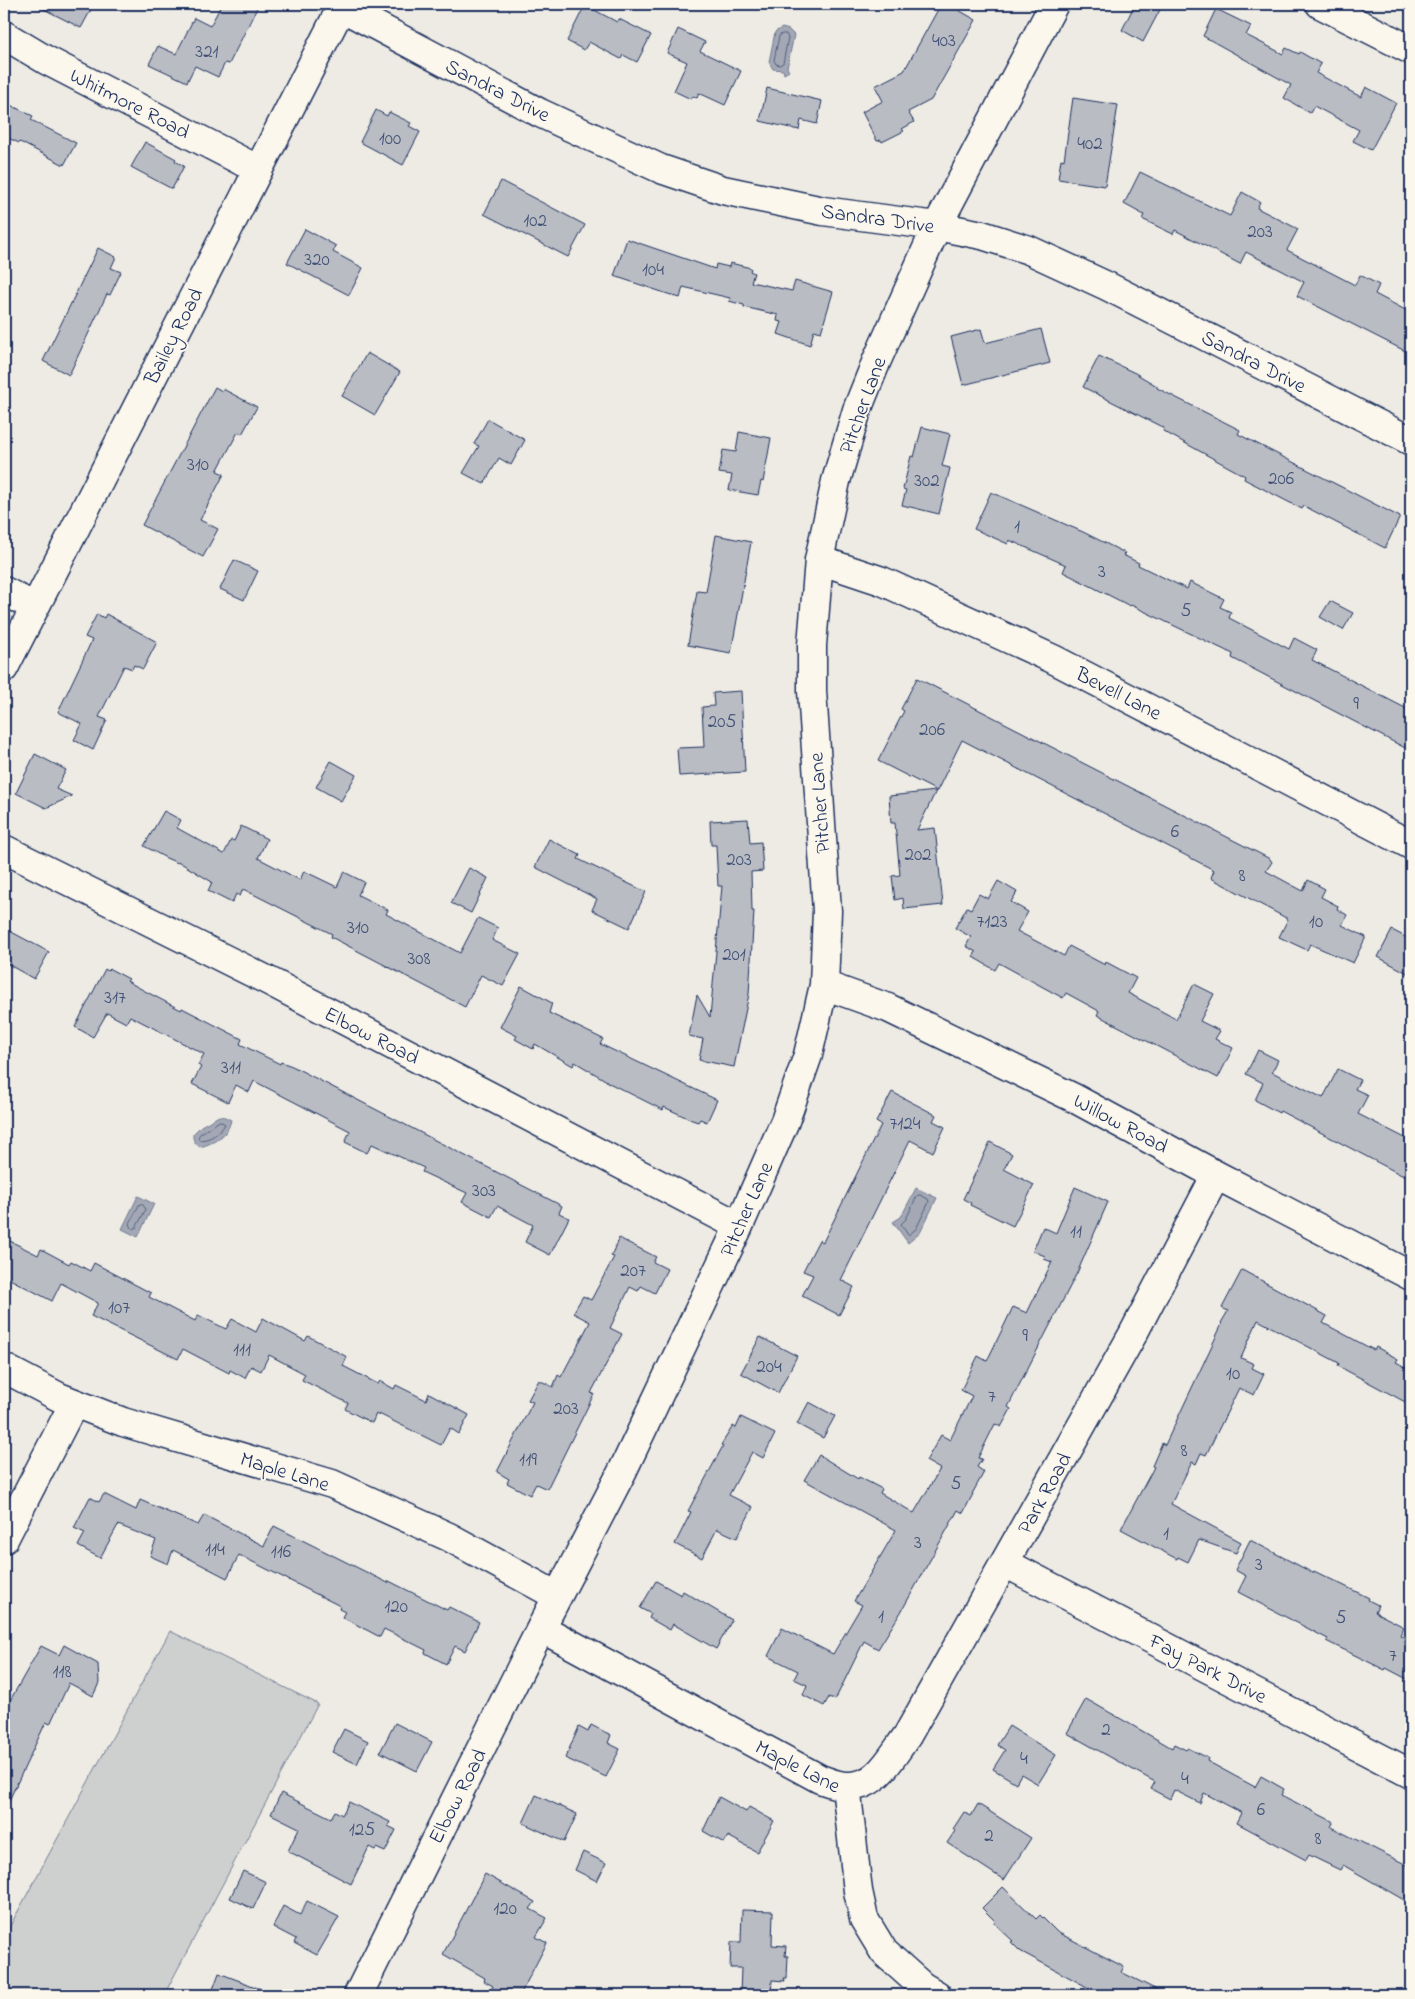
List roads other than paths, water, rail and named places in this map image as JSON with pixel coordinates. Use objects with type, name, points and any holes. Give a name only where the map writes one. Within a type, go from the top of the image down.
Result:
[{"type":"street","name":"Pitcher Lane","points":[[557,1596],[627,1461],[739,1226],[785,1121],[808,1055],[824,985],[827,911],[812,692],[812,645],[819,560],[836,481],[857,410],[881,351],[937,226],[1054,4]]},
{"type":"street","points":[[1320,4],[1411,50]]},
{"type":"street","name":"Sandra Drive","points":[[342,6],[540,113],[661,169],[723,190],[814,209],[937,226],[982,235],[1029,250],[1107,286],[1411,441]]},
{"type":"street","name":"Bailey Road","points":[[4,668],[257,169],[342,6]]},
{"type":"street","name":"Whitmore Road","points":[[4,35],[46,60],[257,169]]},
{"type":"street","name":"Bevell Lane","points":[[819,560],[882,581],[1053,658],[1411,844]]},
{"type":"street","points":[[4,591],[35,607]]},
{"type":"street","name":"Elbow Road","points":[[4,849],[267,980],[739,1226]]},
{"type":"street","name":"Willow Road","points":[[824,985],[888,1008],[1072,1097],[1216,1175],[1411,1276]]},
{"type":"street","name":"Park Road","points":[[846,1786],[864,1784],[879,1774],[907,1736],[1133,1334],[1216,1175]]},
{"type":"street","name":"Maple Lane","points":[[4,1368],[74,1403],[123,1422],[332,1484],[449,1537],[557,1596]]},
{"type":"street","points":[[4,1539],[74,1403]]},
{"type":"street","name":"Fay Park Drive","points":[[1005,1562],[1411,1774]]},
{"type":"street","name":"Elbow Road","points":[[358,1995],[557,1596]]},
{"type":"street","name":"Maple Lane","points":[[541,1628],[820,1779],[846,1786],[858,1891],[864,1919],[884,1952],[922,1986],[937,1995]]},
{"type":"water","points":[[782,28],[789,30],[794,35],[787,68],[789,71],[784,74],[783,70],[773,69],[769,62],[775,32]]},
{"type":"water","points":[[219,1116],[231,1120],[224,1135],[200,1147],[195,1143],[193,1134],[201,1126]]},
{"type":"water","points":[[916,1188],[937,1198],[920,1233],[908,1243],[893,1222],[901,1217]]},
{"type":"water","points":[[138,1196],[154,1204],[138,1237],[122,1229]]}]
